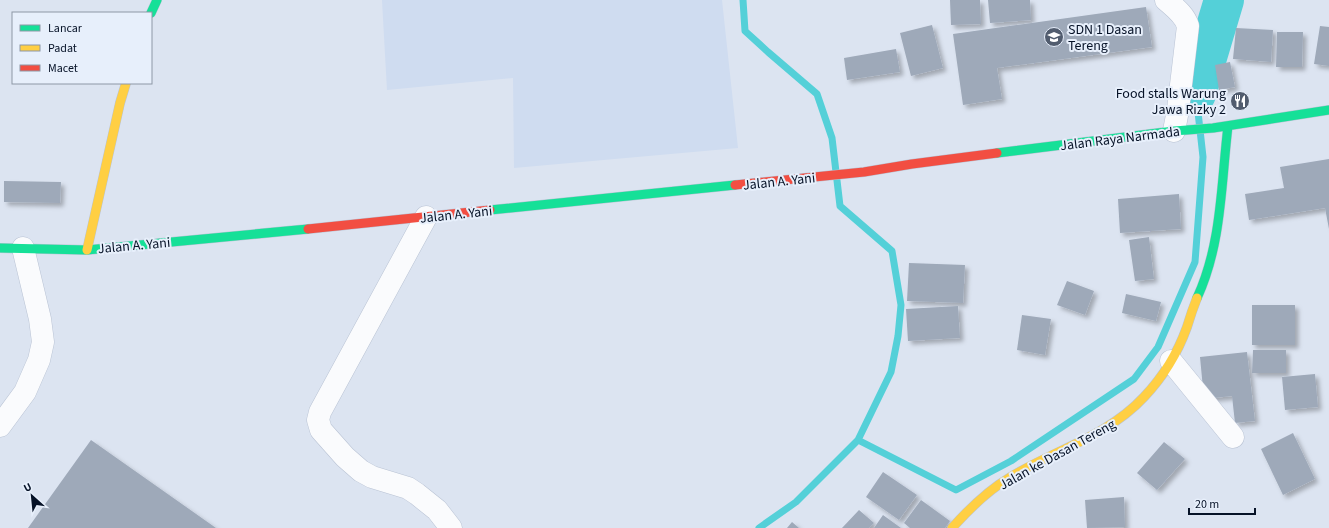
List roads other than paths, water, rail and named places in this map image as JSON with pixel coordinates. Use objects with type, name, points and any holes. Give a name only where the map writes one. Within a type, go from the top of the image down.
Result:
[{"type":"main road","points":[[151,12],[157,0]]},
{"type":"main road","points":[[87,250],[120,103],[126,84]]},
{"type":"main road","name":"Jalan Raya Narmada","points":[[912,164],[1180,130],[1213,128],[1329,110]]},
{"type":"main road","name":"Jalan ke Dasan Tereng","points":[[952,528],[981,499],[1008,478],[1107,428],[1124,417],[1142,400],[1155,384],[1170,360],[1186,328],[1202,287],[1214,242],[1222,193],[1228,126]]},
{"type":"main road","name":"Jalan A. Yani","points":[[0,248],[87,250],[847,174],[912,164]]},
{"type":"street","points":[[1166,0],[1182,15],[1188,26],[1178,110],[1180,130]]},
{"type":"street","points":[[426,217],[320,412],[318,420],[321,430],[345,457],[361,471],[372,478],[408,488],[437,510],[451,528]]},
{"type":"street","points":[[0,426],[26,392],[39,360],[43,342],[40,319],[23,248]]},
{"type":"street","points":[[1170,360],[1233,437]]},
{"type":"waterway","points":[[743,0],[745,31],[817,94],[832,138],[840,206],[892,251],[901,305],[898,336],[891,372],[858,440],[796,502],[759,528]]},
{"type":"waterway","points":[[1196,94],[1224,0]]},
{"type":"waterway","points":[[858,440],[956,490],[1011,461],[1134,379],[1158,347],[1195,262],[1203,157],[1196,94]]},
{"type":"place","name":"SDN 1 Dasan Tereng","points":[[1054,37]]},
{"type":"place","name":"Food stalls Warung Jawa Rizky 2","points":[[1240,101]]}]
